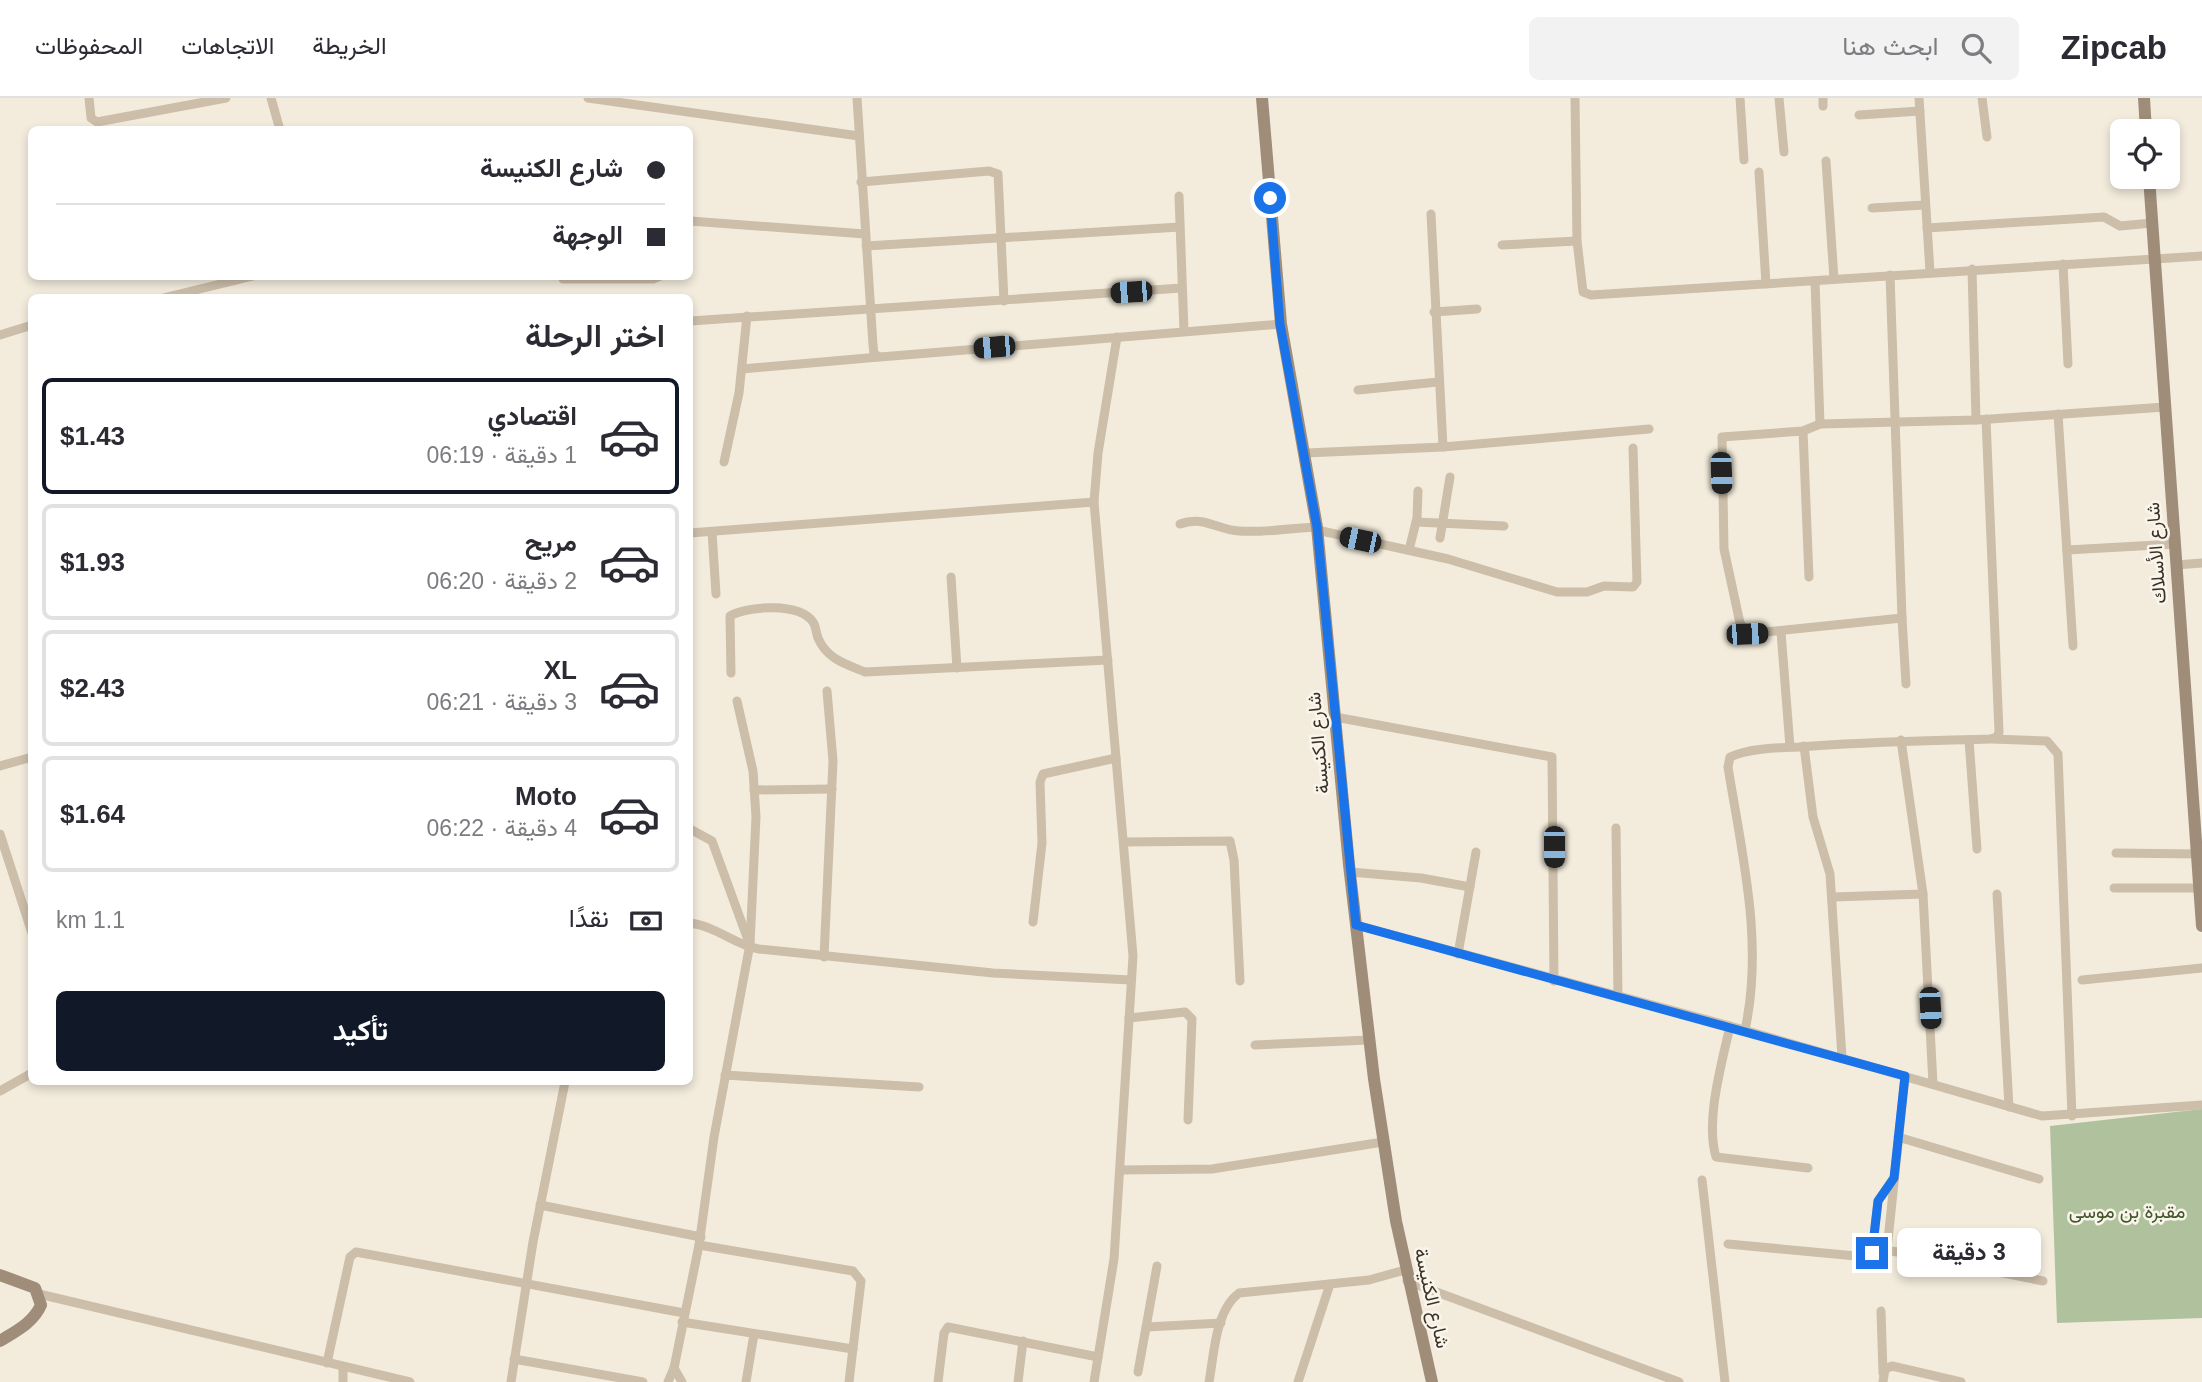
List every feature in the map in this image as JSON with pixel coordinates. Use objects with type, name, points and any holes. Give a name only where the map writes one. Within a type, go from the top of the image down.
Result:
[{"type":"main road","name":"شارع الكنيسة","points":[[1262,98],[1280,324],[1306,453],[1317,528],[1369,1040],[1406,1276],[1432,1382]]},
{"type":"main road","points":[[2144,98],[2145,119]]},
{"type":"main road","name":"شارع الأسلاك","points":[[2150,189],[2176,565],[2196,758],[2202,926]]},
{"type":"main road","points":[[0,1275],[35,1287],[40,1294],[41,1305],[37,1314],[0,1341]]},
{"type":"street","points":[[89,98],[91,118],[97,122],[176,110],[226,98]]},
{"type":"street","points":[[174,98],[176,110]]},
{"type":"street","points":[[271,98],[279,126]]},
{"type":"street","points":[[588,98],[859,136]]},
{"type":"street","points":[[857,98],[874,354],[880,357]]},
{"type":"street","points":[[1575,98],[1577,241],[1583,292],[1591,295],[2202,256]]},
{"type":"street","points":[[1740,98],[1744,160]]},
{"type":"street","points":[[1779,98],[1784,152]]},
{"type":"street","points":[[1919,98],[1930,272]]},
{"type":"street","points":[[1982,98],[1987,137]]},
{"type":"street","points":[[1859,115],[1920,111]]},
{"type":"street","points":[[1826,161],[1834,279]]},
{"type":"street","points":[[862,182],[995,171],[1000,178],[1004,301]]},
{"type":"street","points":[[1759,172],[1766,284]]},
{"type":"street","points":[[1179,196],[1184,331]]},
{"type":"street","points":[[1872,208],[1925,205]]},
{"type":"street","points":[[1431,214],[1443,447]]},
{"type":"street","points":[[1927,228],[2104,217],[2120,226],[2152,223]]},
{"type":"street","points":[[693,221],[865,234]]},
{"type":"street","points":[[866,246],[1180,227]]},
{"type":"street","points":[[1502,245],[1577,241]]},
{"type":"street","points":[[2063,264],[2068,364]]},
{"type":"street","points":[[1972,269],[1976,420]]},
{"type":"street","points":[[1890,275],[1906,684]]},
{"type":"street","points":[[179,294],[237,280]]},
{"type":"street","points":[[1815,281],[1820,425]]},
{"type":"street","points":[[693,321],[871,311],[1182,288]]},
{"type":"street","points":[[1434,312],[1477,309]]},
{"type":"street","points":[[724,462],[742,369],[747,316]]},
{"type":"street","points":[[742,369],[1280,324]]},
{"type":"street","points":[[0,335],[28,326]]},
{"type":"street","points":[[1094,1382],[1114,1259],[1133,956],[1094,502],[1098,453],[1117,337]]},
{"type":"street","points":[[1358,390],[1438,382]]},
{"type":"street","points":[[1902,618],[1781,632],[1743,631],[1724,549],[1720,447],[1722,437],[1803,431],[1820,425],[1895,420],[1976,420],[2165,407]]},
{"type":"street","points":[[2058,414],[2073,646]]},
{"type":"street","points":[[1986,419],[1999,732],[1997,737],[1990,739]]},
{"type":"street","points":[[1306,453],[1443,447],[1649,429]]},
{"type":"street","points":[[1803,431],[1809,577]]},
{"type":"street","points":[[1180,524],[1208,522],[1245,531],[1317,528],[1517,577],[1557,592],[1587,592],[1604,586],[1633,587],[1637,582],[1633,448]]},
{"type":"street","points":[[1440,538],[1450,477]]},
{"type":"street","points":[[1409,550],[1416,522],[1418,491]]},
{"type":"street","points":[[693,534],[1094,502]]},
{"type":"street","points":[[1416,522],[1504,526]]},
{"type":"street","points":[[712,532],[716,594]]},
{"type":"street","points":[[2067,550],[2175,544]]},
{"type":"street","points":[[2176,565],[2202,563]]},
{"type":"street","points":[[951,577],[957,668]]},
{"type":"street","points":[[731,673],[730,616],[746,610],[779,607],[803,614],[813,622],[825,650],[834,659],[865,672],[1108,660]]},
{"type":"street","points":[[1781,632],[1790,747]]},
{"type":"street","points":[[824,957],[832,789],[828,691]]},
{"type":"street","points":[[668,1382],[674,1368],[700,1241],[725,1075],[750,946],[754,790],[749,747],[737,701]]},
{"type":"street","points":[[1335,717],[1545,753],[1552,757],[1554,981]]},
{"type":"street","points":[[1745,1030],[1753,995],[1754,944],[1728,767],[1730,757],[1739,752],[1901,740],[2047,741],[2054,746],[2060,763],[2072,1116]]},
{"type":"street","points":[[1901,740],[1923,894],[1933,1084]]},
{"type":"street","points":[[1969,740],[1977,849]]},
{"type":"street","points":[[1804,746],[1813,817],[1830,874],[1833,897],[1842,1057]]},
{"type":"street","points":[[0,766],[28,758]]},
{"type":"street","points":[[1032,922],[1042,843],[1040,782],[1043,774],[1116,758]]},
{"type":"street","points":[[754,790],[832,789]]},
{"type":"street","points":[[1616,828],[1618,996]]},
{"type":"street","points":[[693,831],[712,841],[750,946]]},
{"type":"street","points":[[0,834],[28,921]]},
{"type":"street","points":[[1124,842],[1230,841],[1233,846],[1240,981]]},
{"type":"street","points":[[1458,954],[1476,852]]},
{"type":"street","points":[[2116,853],[2199,862]]},
{"type":"street","points":[[1350,872],[1420,878],[1470,887]]},
{"type":"street","points":[[2114,888],[2199,888]]},
{"type":"street","points":[[1833,897],[1923,894]]},
{"type":"street","points":[[1997,894],[2009,1107]]},
{"type":"street","points":[[693,924],[708,926],[750,946],[824,957],[993,973],[1131,980]]},
{"type":"street","points":[[1356,925],[1554,981],[1842,1057],[2042,1116],[2202,1105]]},
{"type":"street","points":[[2082,980],[2202,968]]},
{"type":"street","points":[[1129,1018],[1180,1012],[1189,1014],[1192,1019],[1188,1120]]},
{"type":"street","points":[[1730,1026],[1716,1099],[1713,1137],[1716,1157],[1808,1168]]},
{"type":"street","points":[[1255,1045],[1369,1040]]},
{"type":"street","points":[[0,1091],[28,1075]]},
{"type":"street","points":[[725,1075],[919,1087]]},
{"type":"street","points":[[1905,1076],[1888,1252],[2043,1281]]},
{"type":"street","points":[[511,1382],[540,1205],[564,1085]]},
{"type":"street","points":[[1898,1137],[2039,1179]]},
{"type":"street","points":[[1121,1170],[1212,1169],[1384,1142]]},
{"type":"street","points":[[1728,1244],[1867,1257],[1872,1253],[1878,1201],[1894,1178]]},
{"type":"street","points":[[1702,1180],[1725,1382]]},
{"type":"street","points":[[540,1205],[700,1241],[853,1270],[861,1281],[849,1382]]},
{"type":"street","points":[[327,1363],[350,1257],[356,1252],[527,1282],[754,1334],[853,1349]]},
{"type":"street","points":[[1138,1371],[1157,1266]]},
{"type":"street","points":[[1209,1382],[1221,1322],[1229,1304],[1239,1293],[1406,1276],[1679,1382]]},
{"type":"street","points":[[1298,1382],[1330,1284]]},
{"type":"street","points":[[40,1294],[410,1382]]},
{"type":"street","points":[[1881,1311],[1883,1378]]},
{"type":"street","points":[[1147,1327],[1221,1322]]},
{"type":"street","points":[[938,1382],[944,1333],[948,1327],[1098,1357]]},
{"type":"street","points":[[746,1382],[754,1334]]},
{"type":"street","points":[[1018,1382],[1023,1341]]},
{"type":"street","points":[[514,1359],[643,1382]]},
{"type":"street","points":[[1883,1378],[1892,1366],[1962,1382]]},
{"type":"street","points":[[343,1367],[343,1382]]},
{"type":"street","points":[[674,1368],[682,1382]]},
{"type":"green space","name":"مقبرة بن موسى","points":[[2202,1109],[2202,1318],[2057,1323],[2050,1126]]},
{"type":"route","points":[[1270,198],[1280,324],[1306,453],[1317,527],[1356,925],[1905,1076],[1894,1178],[1878,1201],[1872,1253]]}]
